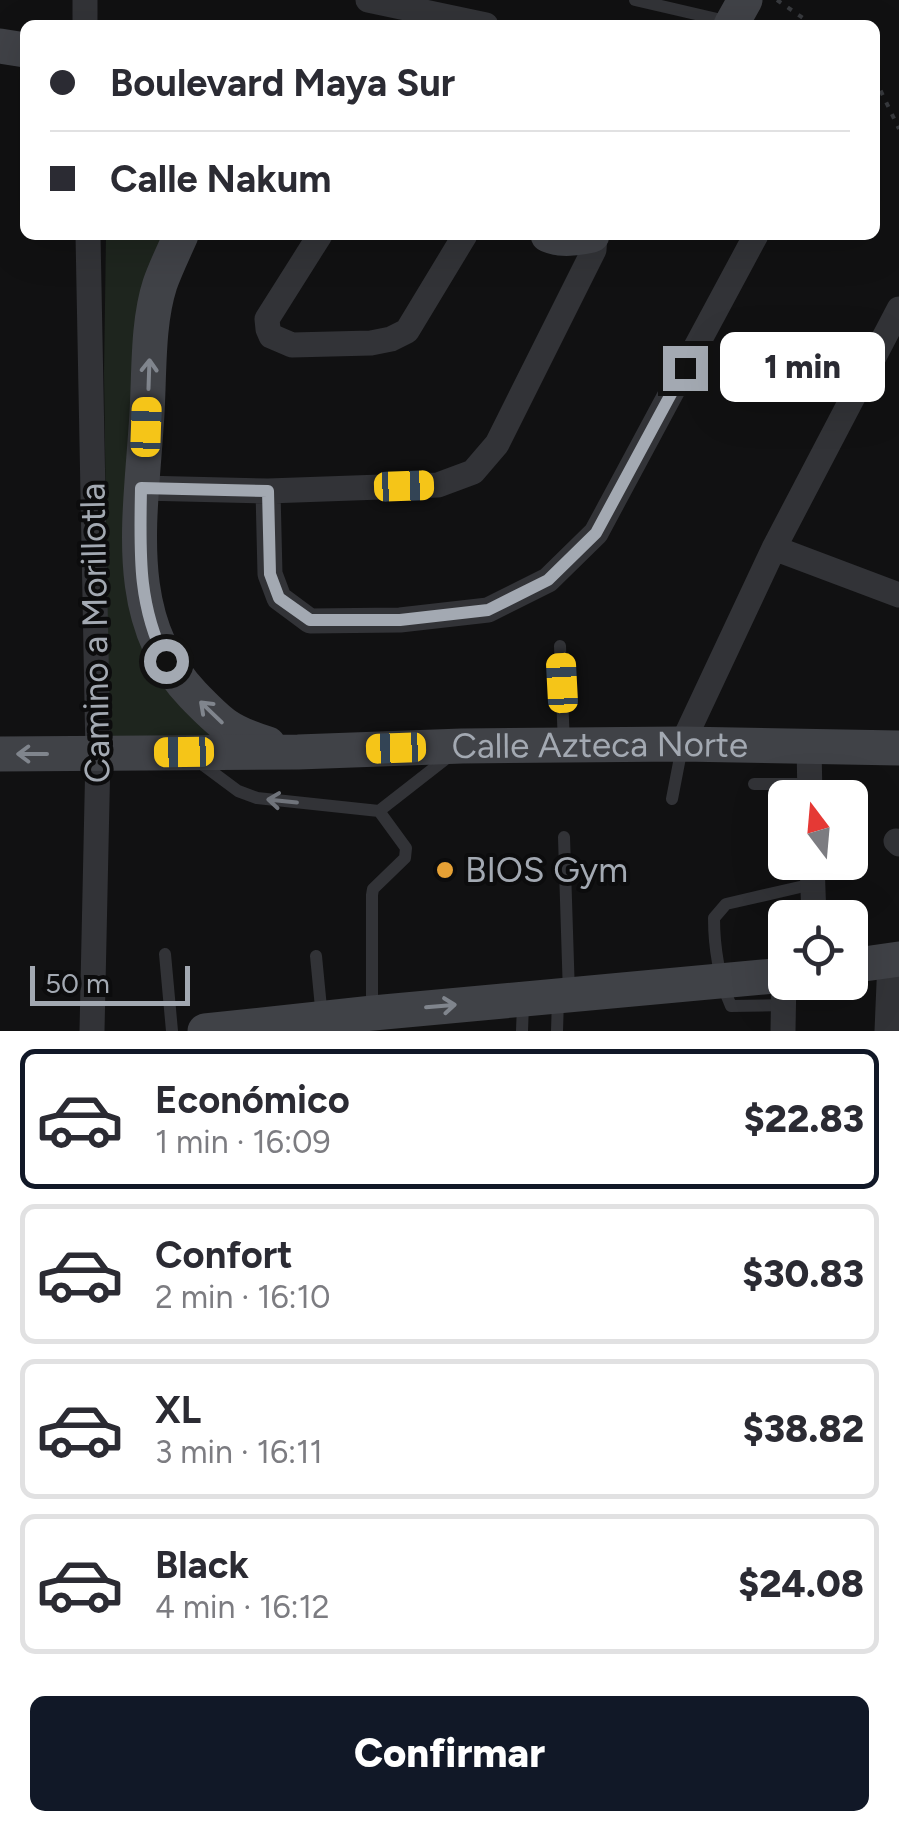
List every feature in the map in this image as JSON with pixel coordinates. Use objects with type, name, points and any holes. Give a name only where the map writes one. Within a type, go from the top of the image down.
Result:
[{"type":"main road","points":[[178,240],[159,286],[150,347],[140,565],[148,621],[166,661],[217,720],[234,733],[298,752]]},
{"type":"main road","name":"Calle Azteca Norte","points":[[0,754],[682,744],[899,748]]},
{"type":"main road","points":[[868,963],[894,959]]},
{"type":"main road","points":[[204,1031],[546,1010],[723,981],[768,984]]},
{"type":"street","points":[[368,0],[462,20]]},
{"type":"street","name":"Camino a Morillotla","points":[[88,240],[98,754],[92,1031]]},
{"type":"street","points":[[317,240],[268,319],[271,336],[292,345],[371,343],[391,339],[407,330],[462,240]]},
{"type":"street","points":[[141,488],[268,491],[438,486],[473,472],[498,444],[594,250],[594,240]]},
{"type":"street","points":[[268,491],[270,574],[279,598],[310,620],[400,620],[488,610],[548,580],[596,533],[753,240]]},
{"type":"street","points":[[682,744],[774,548],[899,309]]},
{"type":"street","points":[[774,548],[897,591]]},
{"type":"street","points":[[809,746],[810,780]]},
{"type":"street","points":[[887,1031],[894,959]]},
{"type":"street","points":[[783,1031],[784,1000]]},
{"type":"lane","points":[[636,0],[736,16]]},
{"type":"lane","points":[[560,646],[564,745]]},
{"type":"lane","points":[[672,799],[682,744]]},
{"type":"lane","points":[[184,752],[238,792],[258,798],[380,811],[462,746]]},
{"type":"lane","points":[[754,784],[768,786]]},
{"type":"lane","points":[[373,1022],[373,889],[406,853],[380,811]]},
{"type":"lane","points":[[546,1010],[564,838]]},
{"type":"lane","points":[[723,981],[714,937],[718,910],[793,880]]},
{"type":"lane","points":[[165,954],[172,1031]]},
{"type":"lane","points":[[313,1023],[316,956]]},
{"type":"path","points":[[777,0],[805,20]]},
{"type":"path","points":[[880,89],[899,129]]},
{"type":"shaded area","points":[[106,240],[164,240],[142,629],[229,738],[109,740]]},
{"type":"place","name":"BIOS Gym","points":[[445,870]]},
{"type":"route","points":[[166,661],[148,621],[144,598],[140,565],[141,488],[268,491],[270,574],[279,598],[310,620],[400,620],[488,610],[548,580],[596,533],[685,368]]}]
